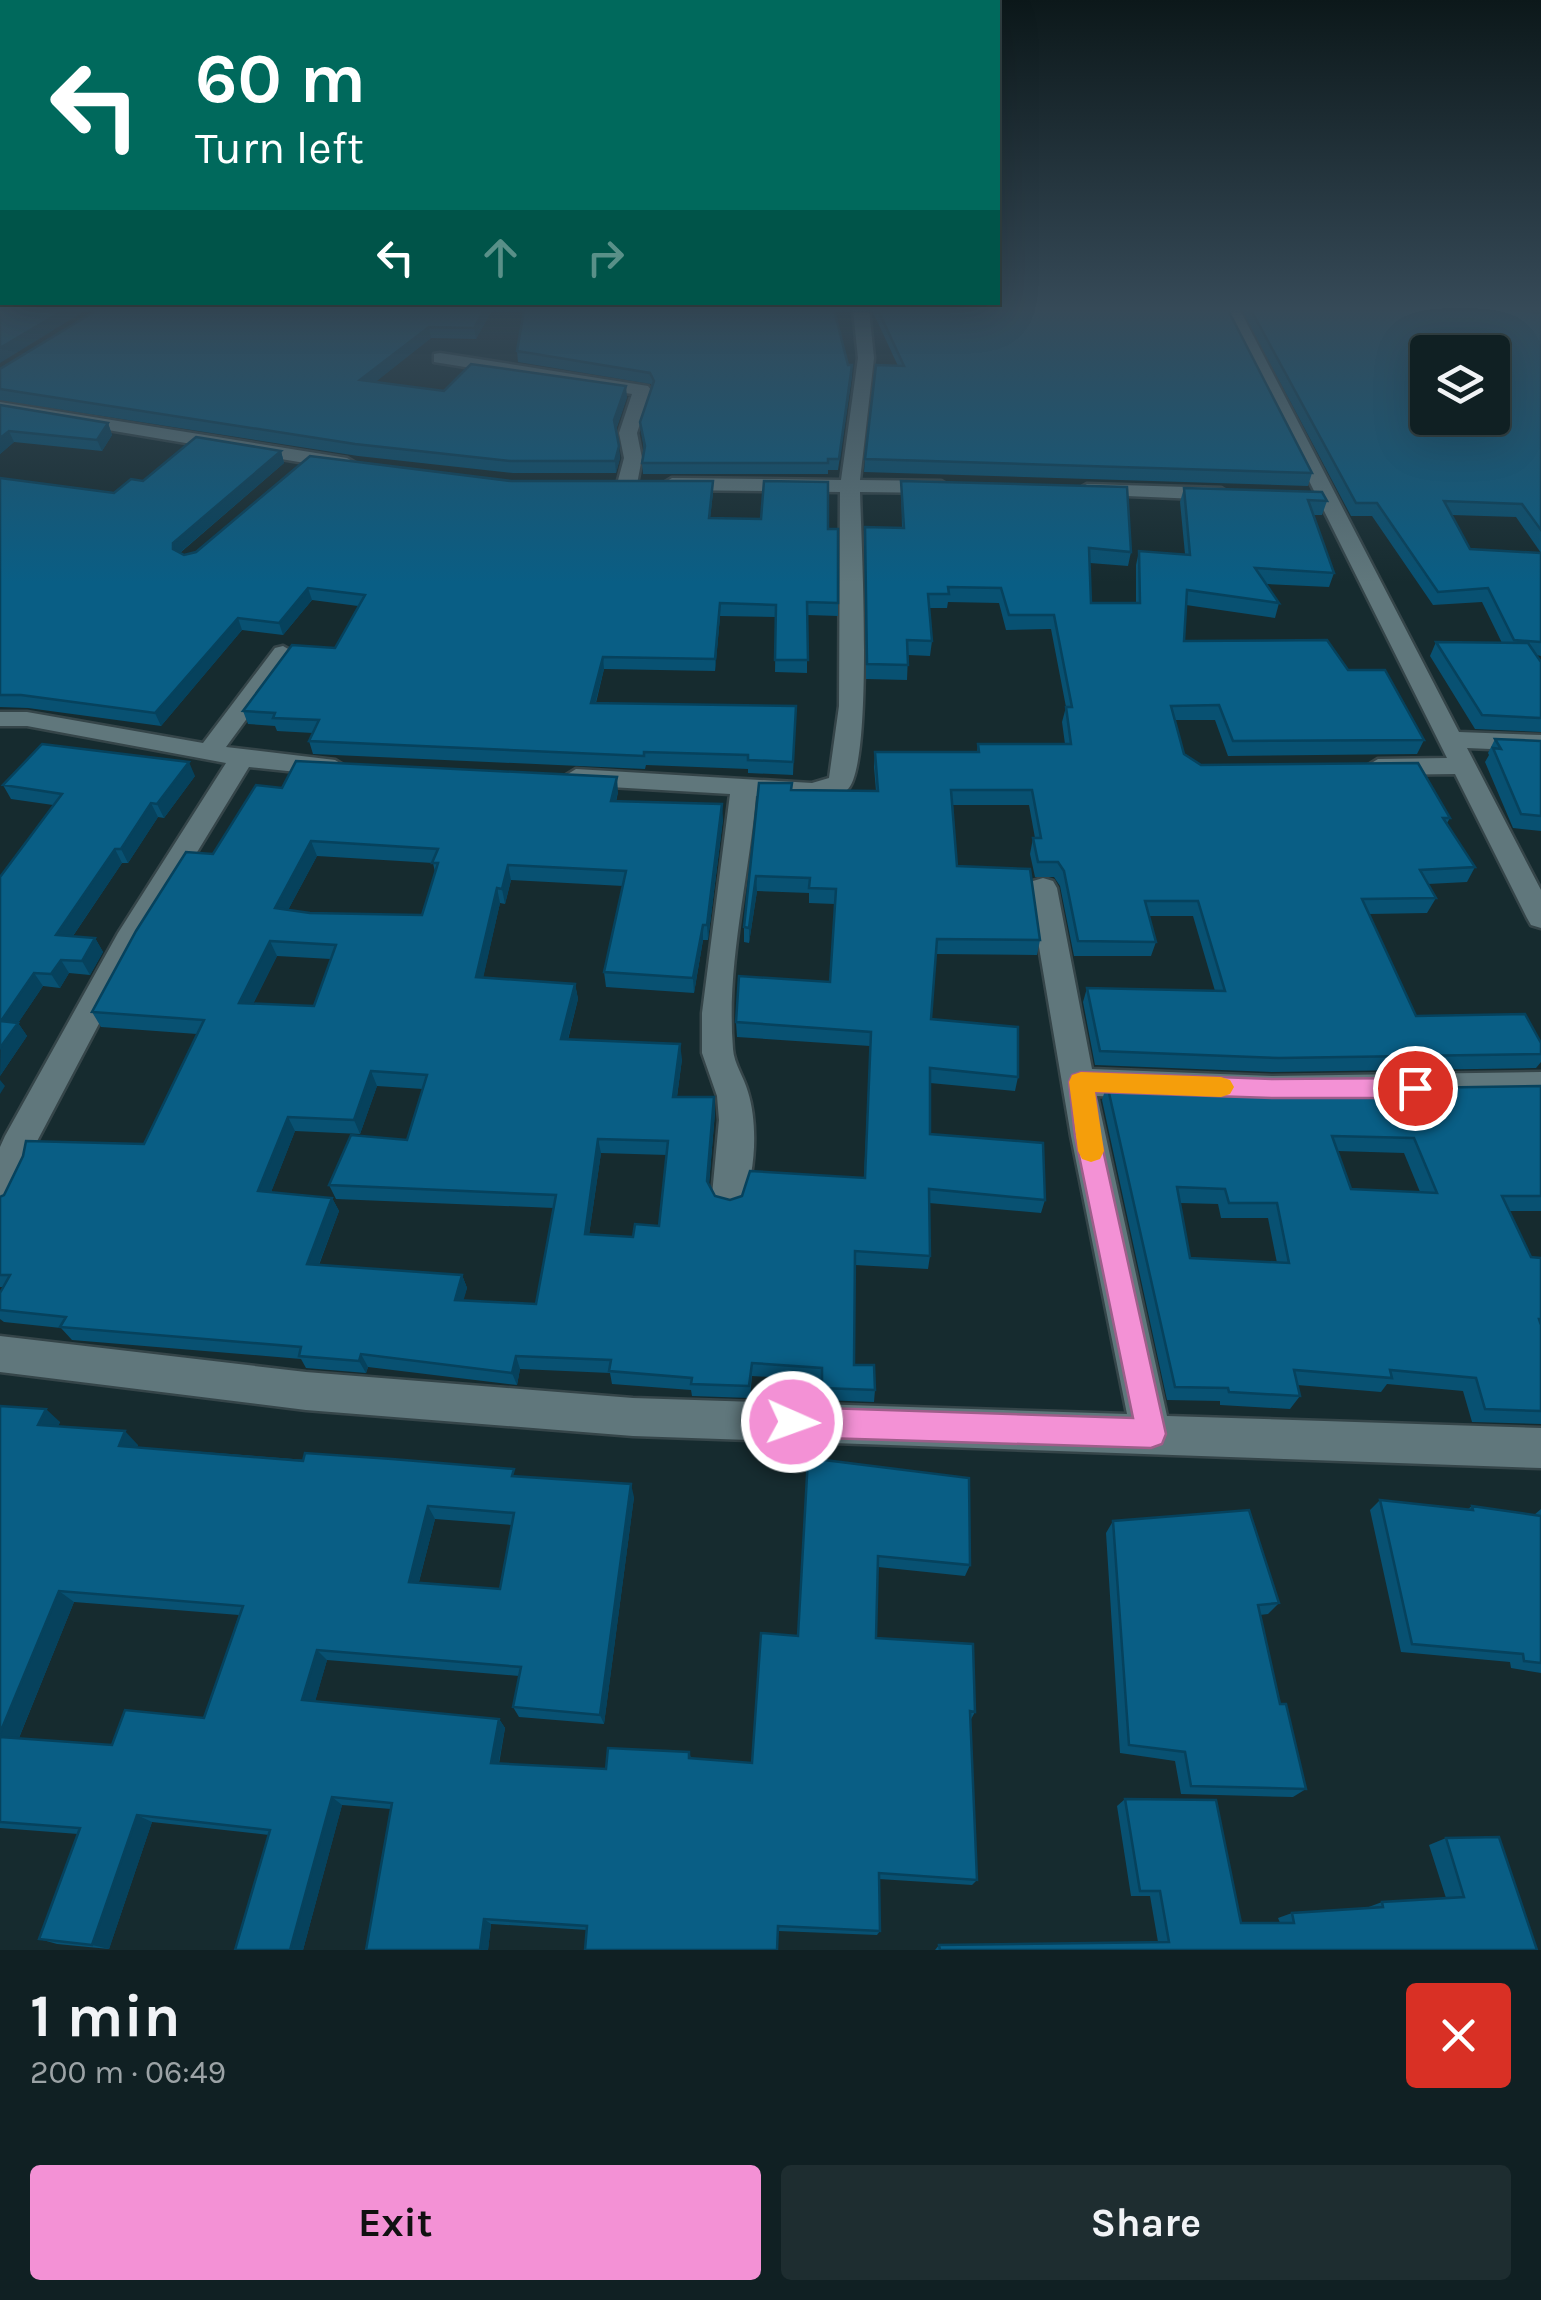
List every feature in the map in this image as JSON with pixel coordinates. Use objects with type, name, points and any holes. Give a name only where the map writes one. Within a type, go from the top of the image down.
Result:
[{"type":"street","points":[[638,401],[628,433],[633,458],[619,484],[969,488]]},
{"type":"street","points":[[559,777],[830,790],[840,783],[846,766],[850,706],[850,484],[861,401]]},
{"type":"street","points":[[1272,401],[1314,496],[1541,918]]},
{"type":"street","points":[[0,407],[301,464],[376,468]]},
{"type":"street","points":[[1067,490],[1245,494]]},
{"type":"street","points":[[210,751],[283,653]]},
{"type":"street","points":[[0,719],[27,719],[242,758],[353,769]]},
{"type":"street","points":[[1448,739],[1541,743]]},
{"type":"street","points":[[0,1196],[14,1168],[17,1146],[118,958],[242,758]]},
{"type":"street","points":[[1348,767],[1462,766]]},
{"type":"street","points":[[729,1195],[734,1149],[733,1096],[716,1050],[721,960],[744,788]]},
{"type":"street","points":[[1044,888],[1088,1136],[1151,1434]]},
{"type":"street","points":[[1081,1082],[1272,1088],[1541,1085]]},
{"type":"street","points":[[0,1354],[306,1391],[633,1417],[1541,1448]]},
{"type":"building","points":[[77,401],[621,401],[614,420],[619,446],[615,461],[511,461],[355,444]]},
{"type":"building","points":[[647,401],[847,401],[839,459],[828,459],[828,463],[642,463],[645,446],[640,422]]},
{"type":"building","points":[[872,401],[1275,401],[1312,473],[865,459]]},
{"type":"building","points":[[1301,401],[1410,401],[1410,435],[1510,435],[1510,401],[1541,401],[1541,530],[1522,504],[1444,501],[1470,549],[1541,553],[1541,642],[1514,640],[1488,588],[1438,592],[1377,503],[1356,503]]},
{"type":"building","points":[[0,405],[108,423],[97,440],[9,431],[0,438]]},
{"type":"building","points":[[196,437],[281,451],[173,543],[173,549],[184,555],[196,552],[310,456],[511,481],[713,481],[709,518],[761,519],[764,481],[828,482],[828,529],[838,529],[838,603],[807,602],[808,660],[775,660],[776,605],[720,603],[715,659],[603,657],[591,703],[796,706],[793,762],[748,760],[748,755],[644,752],[644,756],[309,741],[319,720],[273,718],[275,713],[243,711],[292,645],[335,648],[365,595],[308,588],[279,623],[238,618],[155,713],[0,695],[0,478],[114,493],[131,479],[143,481]]},
{"type":"building","points":[[901,481],[1127,487],[1131,552],[1089,548],[1091,603],[1140,603],[1139,551],[1190,555],[1184,488],[1322,492],[1327,501],[1308,500],[1334,573],[1255,568],[1279,603],[1187,590],[1184,641],[1327,640],[1348,670],[1385,670],[1424,740],[1233,741],[1219,705],[1171,706],[1184,754],[1201,765],[1418,763],[1450,818],[1443,818],[1475,867],[1420,870],[1436,898],[1362,899],[1416,1016],[1525,1014],[1541,1043],[1541,1054],[1279,1058],[1100,1051],[1087,988],[1225,991],[1198,901],[1145,901],[1156,942],[1078,941],[1064,871],[1058,862],[1038,862],[1033,838],[1041,838],[1032,790],[951,790],[957,866],[1030,869],[1040,940],[937,939],[931,1019],[1018,1027],[1018,1077],[930,1068],[930,1134],[1043,1143],[1045,1200],[929,1189],[930,1256],[855,1251],[854,1365],[874,1365],[875,1390],[822,1388],[822,1368],[752,1363],[749,1386],[691,1384],[692,1378],[609,1371],[611,1360],[516,1356],[512,1373],[361,1354],[359,1361],[299,1356],[301,1347],[60,1327],[66,1317],[0,1310],[0,1293],[10,1275],[0,1275],[0,1197],[23,1156],[26,1141],[144,1144],[204,1020],[92,1012],[136,931],[186,852],[213,854],[256,785],[282,788],[296,761],[617,777],[611,801],[722,804],[707,925],[703,925],[693,978],[604,972],[626,871],[508,865],[502,889],[497,888],[476,977],[575,984],[561,1039],[680,1044],[673,1097],[714,1097],[707,1181],[715,1196],[730,1200],[742,1196],[750,1171],[865,1178],[871,1032],[736,1022],[739,976],[830,982],[836,889],[809,888],[810,878],[756,876],[749,928],[744,927],[759,783],[792,783],[791,790],[878,791],[875,752],[979,752],[978,744],[1071,744],[1066,707],[1072,707],[1054,615],[1009,615],[1001,588],[948,587],[949,594],[928,594],[932,641],[907,640],[908,665],[867,664],[865,527],[904,528]],"holes":[[[311,841],[438,849],[432,863],[438,863],[422,915],[310,913],[275,908]],[[270,941],[336,945],[314,1006],[239,1003]],[[371,1071],[427,1075],[407,1140],[351,1135],[329,1185],[556,1195],[536,1304],[455,1300],[462,1275],[307,1264],[332,1198],[258,1191],[288,1117],[354,1120]],[[598,1139],[668,1141],[659,1226],[635,1224],[633,1237],[585,1234]]]},
{"type":"building","points":[[1436,642],[1528,643],[1541,662],[1541,718],[1482,715]]},
{"type":"building","points":[[1495,739],[1541,741],[1541,816],[1521,814],[1493,748],[1501,749]]},
{"type":"building","points":[[42,744],[189,762],[157,804],[151,803],[121,849],[115,849],[56,935],[95,938],[82,961],[61,960],[51,974],[34,973],[1,1021],[18,1023],[0,1048],[0,877],[62,794],[3,785]]},
{"type":"building","points":[[1107,1084],[1280,1090],[1541,1086],[1541,1196],[1502,1196],[1531,1257],[1541,1258],[1541,1411],[1485,1409],[1476,1378],[1390,1370],[1392,1378],[1294,1370],[1300,1396],[1175,1387]],"holes":[[[1332,1136],[1414,1138],[1437,1193],[1351,1189]],[[1177,1187],[1225,1189],[1229,1203],[1277,1203],[1289,1263],[1190,1258]]]},
{"type":"building","points":[[0,1406],[46,1409],[38,1425],[125,1431],[119,1446],[303,1461],[305,1453],[392,1459],[514,1469],[512,1476],[631,1484],[600,1715],[513,1707],[521,1667],[317,1650],[302,1700],[499,1719],[491,1763],[606,1769],[608,1748],[689,1752],[689,1758],[752,1763],[761,1633],[798,1636],[808,1458],[969,1478],[970,1565],[878,1556],[876,1638],[973,1644],[975,1712],[970,1711],[977,1880],[879,1873],[880,1931],[778,1926],[777,1950],[585,1950],[587,1926],[484,1919],[480,1950],[366,1950],[392,1803],[332,1797],[290,1950],[235,1950],[270,1830],[137,1815],[92,1945],[39,1939],[80,1828],[0,1822],[0,1737],[112,1745],[125,1710],[204,1718],[243,1606],[59,1591],[0,1733]],"holes":[[[428,1506],[514,1513],[500,1589],[409,1582]]]},
{"type":"building","points":[[1380,1500],[1473,1510],[1472,1506],[1541,1516],[1541,1663],[1524,1661],[1523,1654],[1412,1644]]},
{"type":"building","points":[[1249,1510],[1279,1603],[1258,1605],[1280,1704],[1286,1704],[1306,1789],[1191,1786],[1185,1752],[1129,1745],[1113,1521]]},
{"type":"building","points":[[1125,1799],[1216,1800],[1241,1923],[1294,1923],[1292,1913],[1464,1897],[1446,1838],[1499,1837],[1537,1950],[940,1950],[939,1945],[1169,1942],[1160,1891],[1140,1891]]},
{"type":"slow traffic","points":[[1091,1151],[1081,1082],[1221,1087]]},
{"type":"route","points":[[792,1422],[1151,1434],[1088,1136],[1081,1082],[1415,1088]]}]
